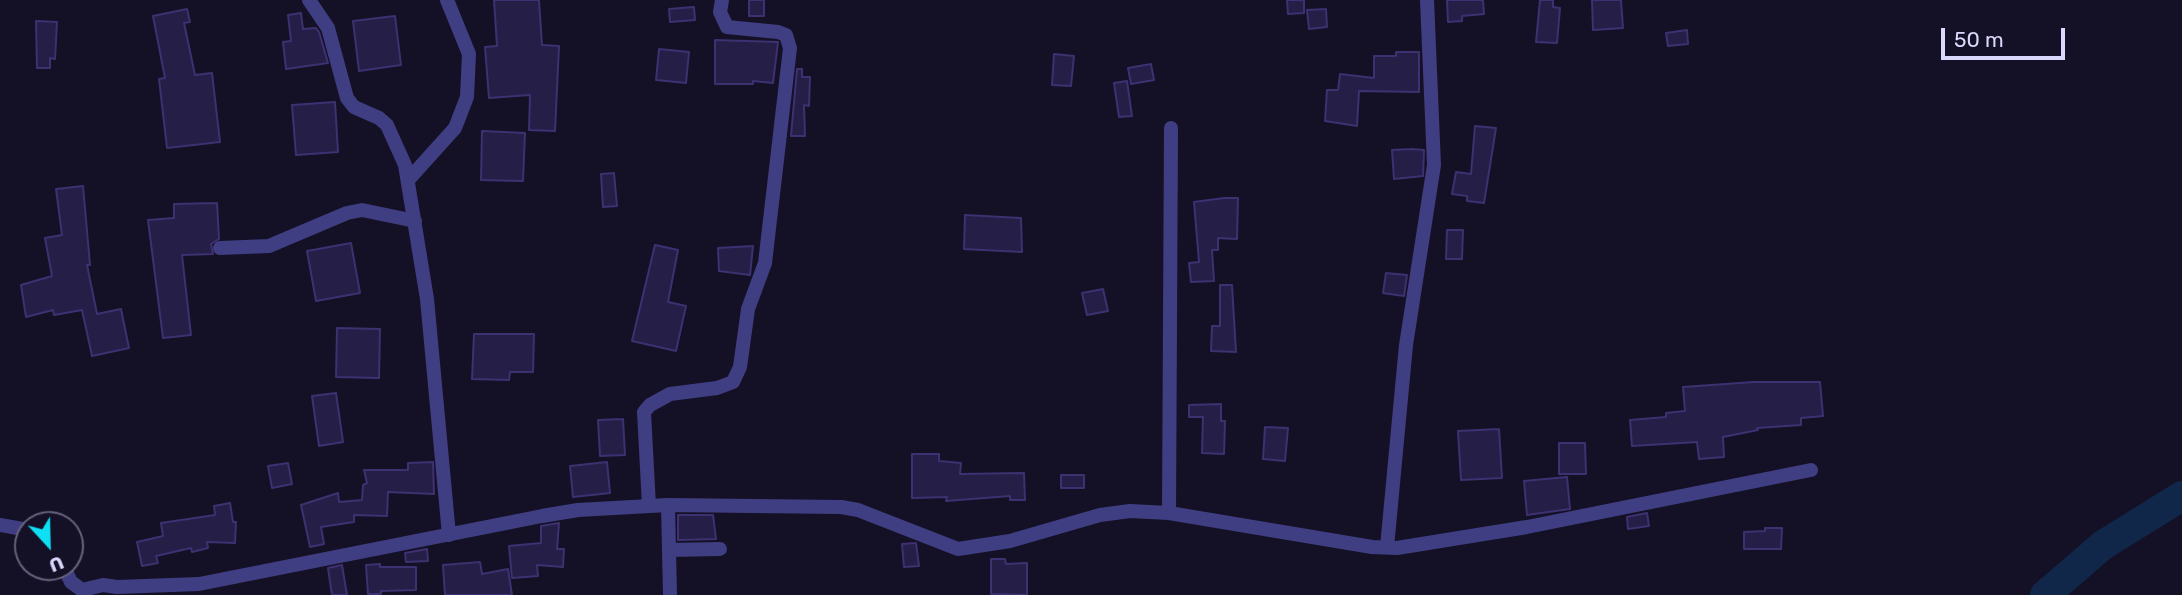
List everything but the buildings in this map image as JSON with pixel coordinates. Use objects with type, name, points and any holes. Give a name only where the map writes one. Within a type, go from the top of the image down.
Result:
[{"type":"street","points":[[309,0],[328,28],[347,98],[354,107],[379,118],[387,125],[402,156],[409,179],[427,299],[449,535]]},
{"type":"street","points":[[409,179],[455,128],[467,97],[469,54],[447,0]]},
{"type":"street","points":[[649,506],[644,412],[658,399],[670,394],[717,388],[733,382],[740,367],[748,309],[765,263],[790,48],[786,35],[778,32],[727,27],[720,12],[722,0]]},
{"type":"street","points":[[1387,547],[1406,345],[1434,165],[1427,0]]},
{"type":"street","points":[[1169,513],[1171,128]]},
{"type":"street","points":[[220,248],[269,246],[347,212],[362,210],[415,220]]},
{"type":"street","points":[[83,593],[103,585],[117,587],[199,584],[578,510],[668,505],[841,507],[858,510],[958,549],[1010,541],[1100,514],[1130,511],[1169,513],[1387,547],[1419,546],[1811,470]]},
{"type":"street","points":[[668,505],[670,595]]},
{"type":"street","points":[[669,550],[720,549]]},
{"type":"waterway","points":[[2045,595],[2103,545],[2182,496]]}]
